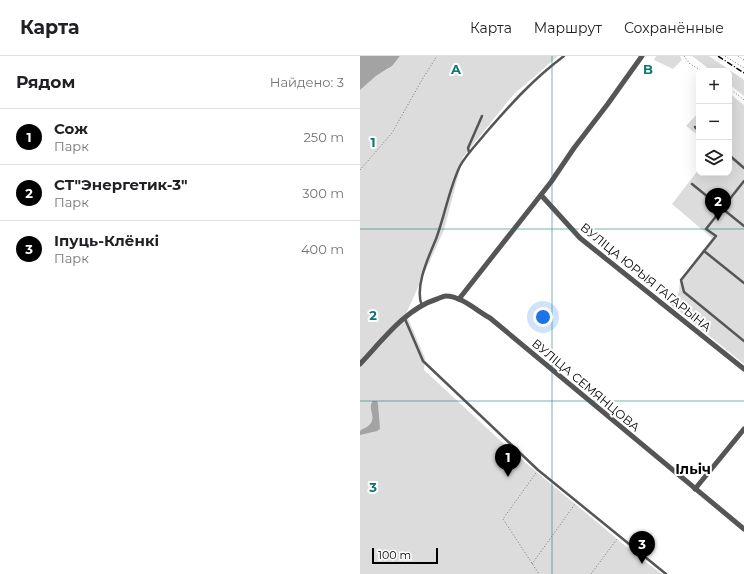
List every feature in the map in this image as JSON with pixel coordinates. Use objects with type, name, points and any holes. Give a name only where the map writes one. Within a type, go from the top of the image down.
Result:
[{"type":"street","points":[[360,364],[404,318],[429,301],[446,296],[459,299],[542,195],[642,56]]},
{"type":"street","name":"ВУЛІЦА ЮРЫЯ ГАГАРЫНА","points":[[542,195],[580,238],[744,370]]},
{"type":"street","name":"ВУЛІЦА СЕМЯНЦОВА","points":[[459,299],[495,323],[744,529]]},
{"type":"street","points":[[695,489],[744,429]]},
{"type":"lane","points":[[422,306],[419,299],[426,263],[437,236],[460,167],[469,152],[525,89],[563,56]]},
{"type":"lane","points":[[469,152],[468,148],[482,116]]},
{"type":"lane","points":[[732,158],[744,168]]},
{"type":"lane","points":[[744,181],[706,229],[716,236],[681,280],[684,292],[744,341]]},
{"type":"lane","points":[[692,184],[744,226]]},
{"type":"lane","points":[[704,251],[744,283]]},
{"type":"lane","points":[[404,318],[422,359],[538,470],[666,574]]},
{"type":"path","points":[[360,170],[392,133],[437,56]]},
{"type":"path","points":[[684,56],[690,64],[697,68]]},
{"type":"path","points":[[725,56],[744,68]]},
{"type":"path","points":[[738,56],[744,60]]},
{"type":"path","points":[[732,90],[744,100]]},
{"type":"path","points":[[538,470],[503,519],[539,574]]},
{"type":"path","points":[[532,564],[577,502]]},
{"type":"path","points":[[591,574],[620,536]]},
{"type":"shaded area","points":[[360,56],[400,56],[392,66],[376,76],[360,90]]},
{"type":"shaded area","points":[[400,56],[558,56],[513,95],[463,157],[444,230],[406,314],[425,358],[424,370],[515,454],[640,558],[662,574],[360,574],[360,90],[376,76],[388,69]]},
{"type":"shaded area","points":[[656,56],[680,56],[682,60],[673,69],[654,60]]},
{"type":"shaded area","points":[[692,56],[709,56],[726,68],[708,68]]},
{"type":"shaded area","points":[[732,72],[744,80],[744,96],[732,86]]},
{"type":"shaded area","points":[[732,95],[744,105],[744,364],[670,304],[679,292],[680,280],[712,238],[672,204],[696,173],[696,176],[732,176]]},
{"type":"shaded area","points":[[696,115],[696,134],[686,126]]},
{"type":"shaded area","points":[[373,401],[377,401],[378,404],[380,429],[360,435],[360,431],[369,426],[371,423],[373,417],[371,403]]},
{"type":"railway","points":[[718,56],[744,73]]},
{"type":"place","name":"СТ\"Энергетик-3\"","points":[[718,221]]},
{"type":"place","name":"Сож","points":[[508,477]]},
{"type":"place","name":"Іпуць-Клёнкі","points":[[642,564]]},
{"type":"district","name":"Ільіч","points":[[693,469]]}]
